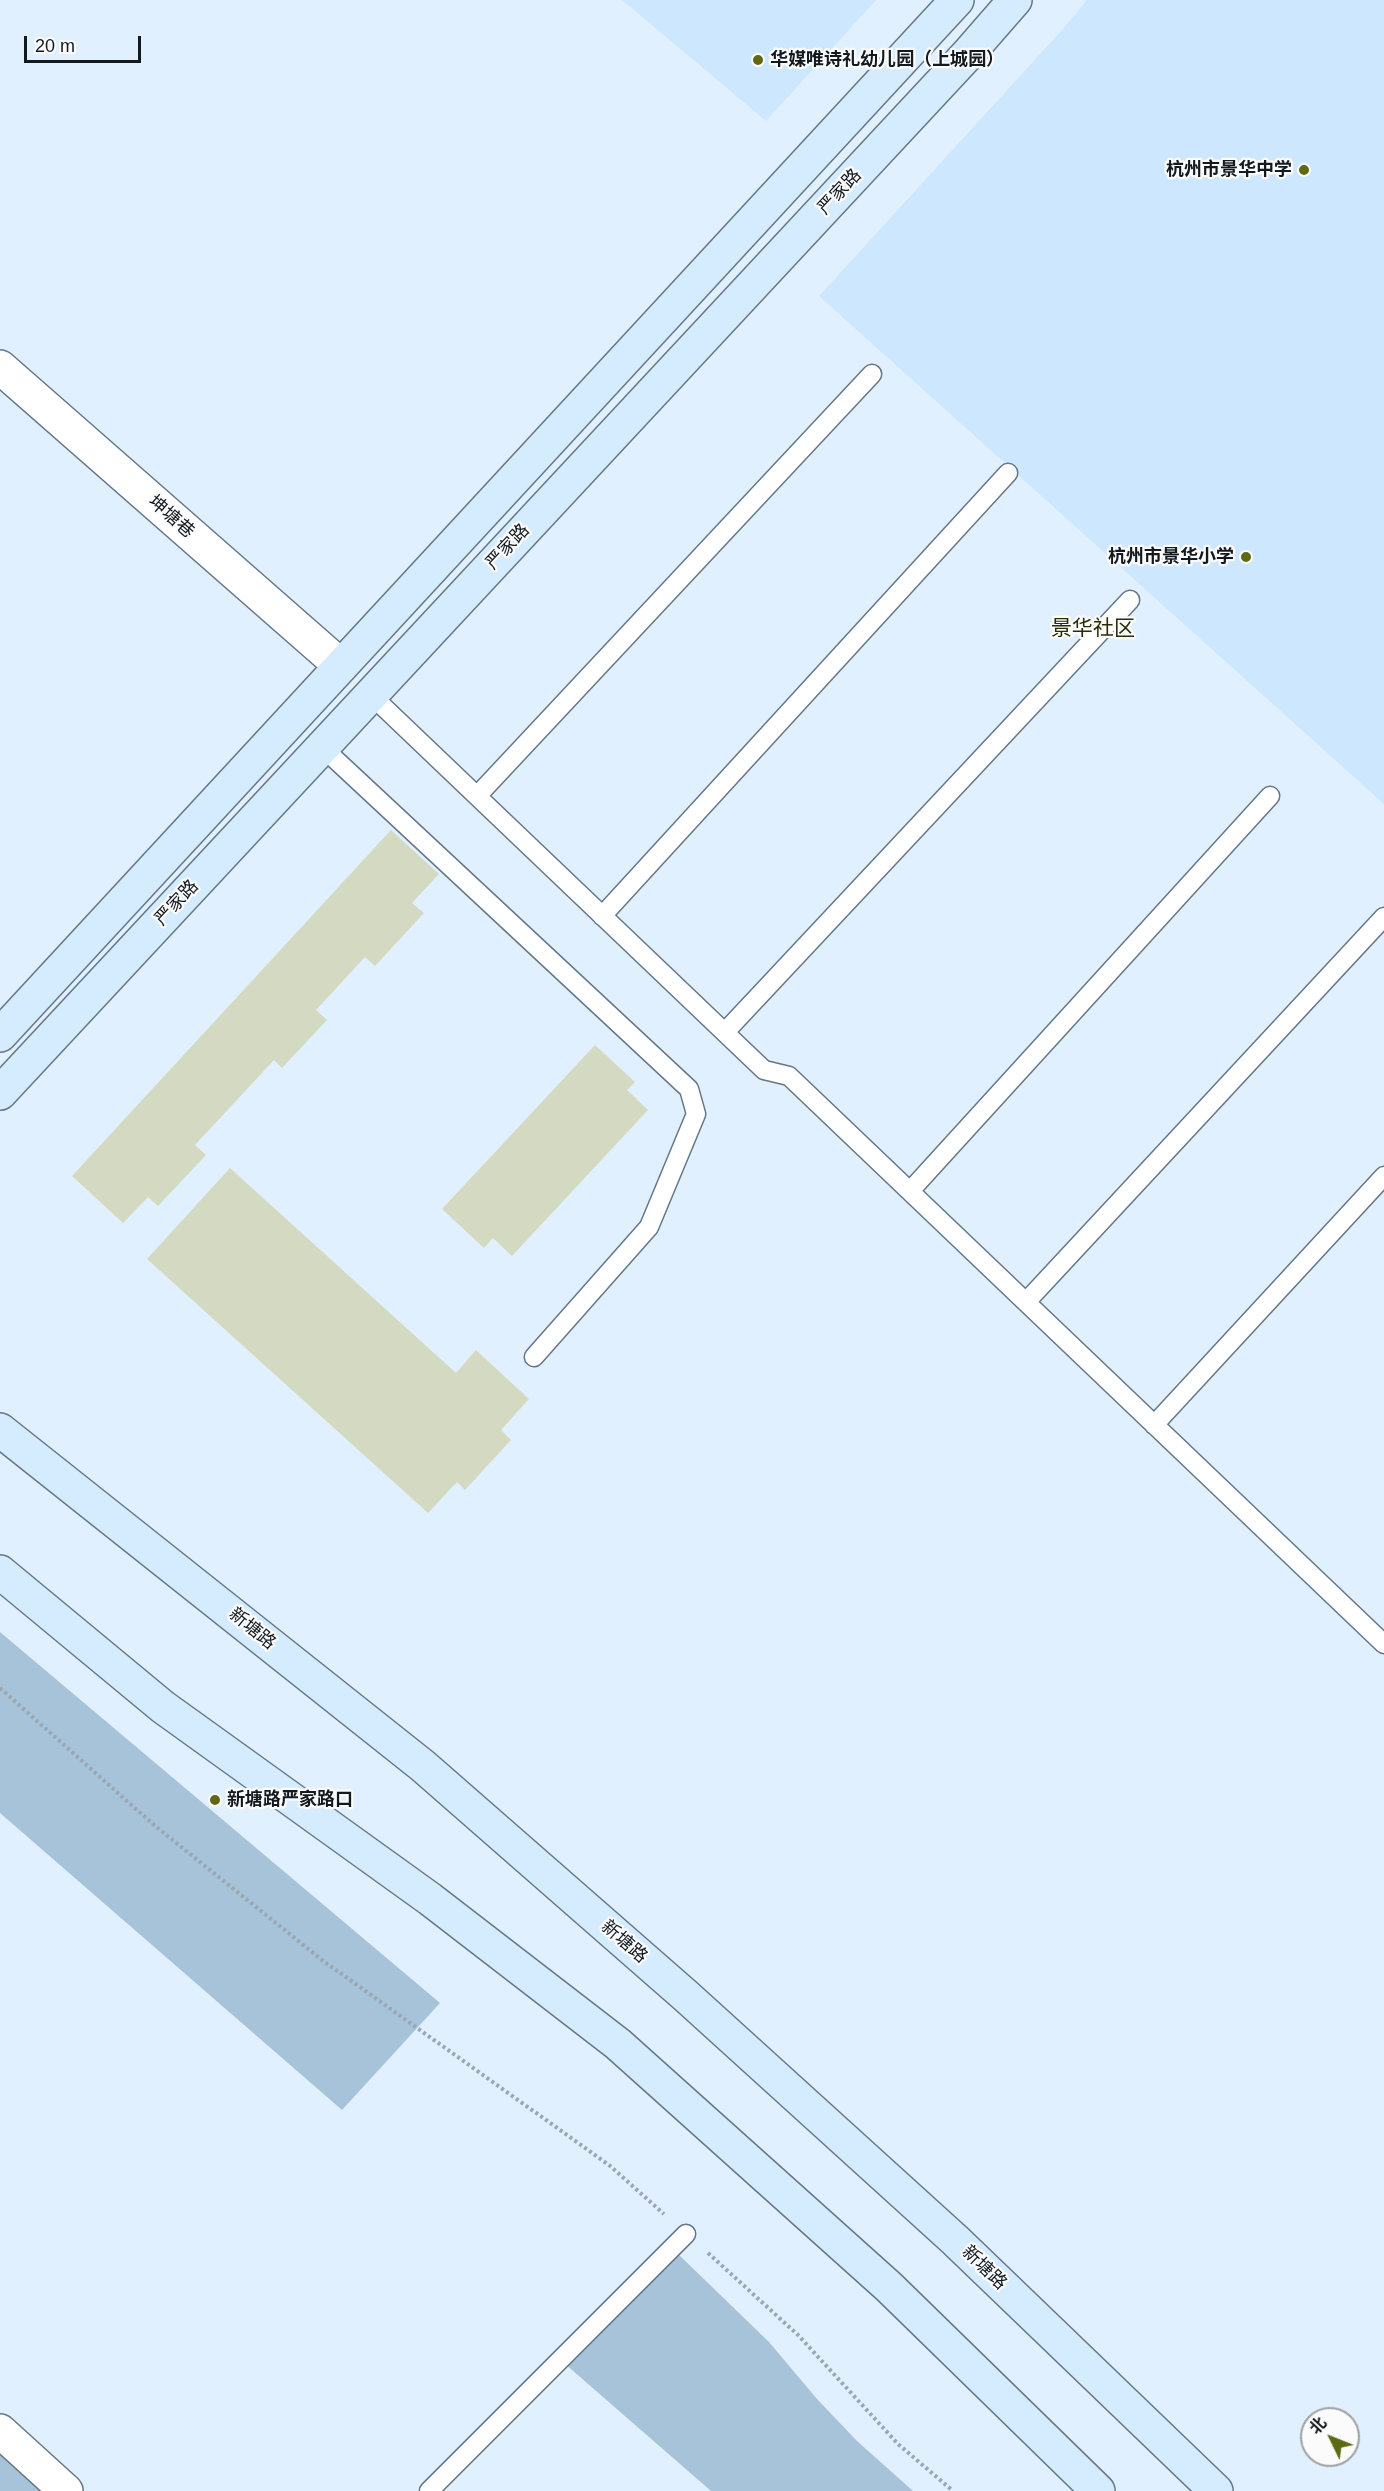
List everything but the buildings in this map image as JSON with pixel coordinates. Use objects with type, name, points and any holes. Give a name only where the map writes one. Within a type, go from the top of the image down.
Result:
[{"type":"main road","points":[[0,1035],[957,0]]},
{"type":"main road","name":"严家路","points":[[0,1093],[967,55],[1015,0]]},
{"type":"main road","name":"新塘路","points":[[0,1431],[219,1602],[423,1766],[686,1996],[955,2240],[1216,2491]]},
{"type":"main road","points":[[0,1572],[163,1707],[430,1899],[618,2044],[890,2287],[1098,2491]]},
{"type":"street","name":"坤塘巷","points":[[0,367],[341,666]]},
{"type":"street","points":[[0,2431],[66,2491]]},
{"type":"lane","points":[[477,796],[872,374]]},
{"type":"lane","points":[[602,916],[1008,473]]},
{"type":"lane","points":[[725,1032],[1130,600]]},
{"type":"lane","points":[[371,695],[764,1070],[789,1076],[1384,1644]]},
{"type":"lane","points":[[322,747],[689,1089],[696,1114],[649,1227],[534,1357]]},
{"type":"lane","points":[[910,1191],[1270,796]]},
{"type":"lane","points":[[1026,1302],[1384,917]]},
{"type":"lane","points":[[1154,1425],[1384,1176]]},
{"type":"lane","points":[[429,2491],[686,2234]]},
{"type":"path","points":[[0,1688],[154,1825],[322,1960],[609,2165],[798,2335],[898,2444],[953,2491]]},
{"type":"shaded area","name":"华媒唯诗礼幼儿园（上城园）","points":[[622,0],[876,0],[766,121]]},
{"type":"shaded area","name":"杭州市景华小学","points":[[1087,0],[1384,0],[1384,804],[819,296]]},
{"type":"shaded area","points":[[0,1632],[440,2003],[342,2110],[0,1813]]},
{"type":"shaded area","points":[[676,2252],[769,2342],[817,2399],[857,2441],[913,2491],[711,2491],[564,2363]]},
{"type":"shaded area","points":[[0,2447],[49,2491],[0,2491]]},
{"type":"place","name":"华媒唯诗礼幼儿园（上城园）","points":[[758,60]]},
{"type":"place","name":"杭州市景华中学","points":[[1304,170]]},
{"type":"place","name":"杭州市景华小学","points":[[1246,557]]},
{"type":"place","name":"新塘路严家路口","points":[[215,1800]]},
{"type":"district","name":"景华社区","points":[[1093,629]]}]
